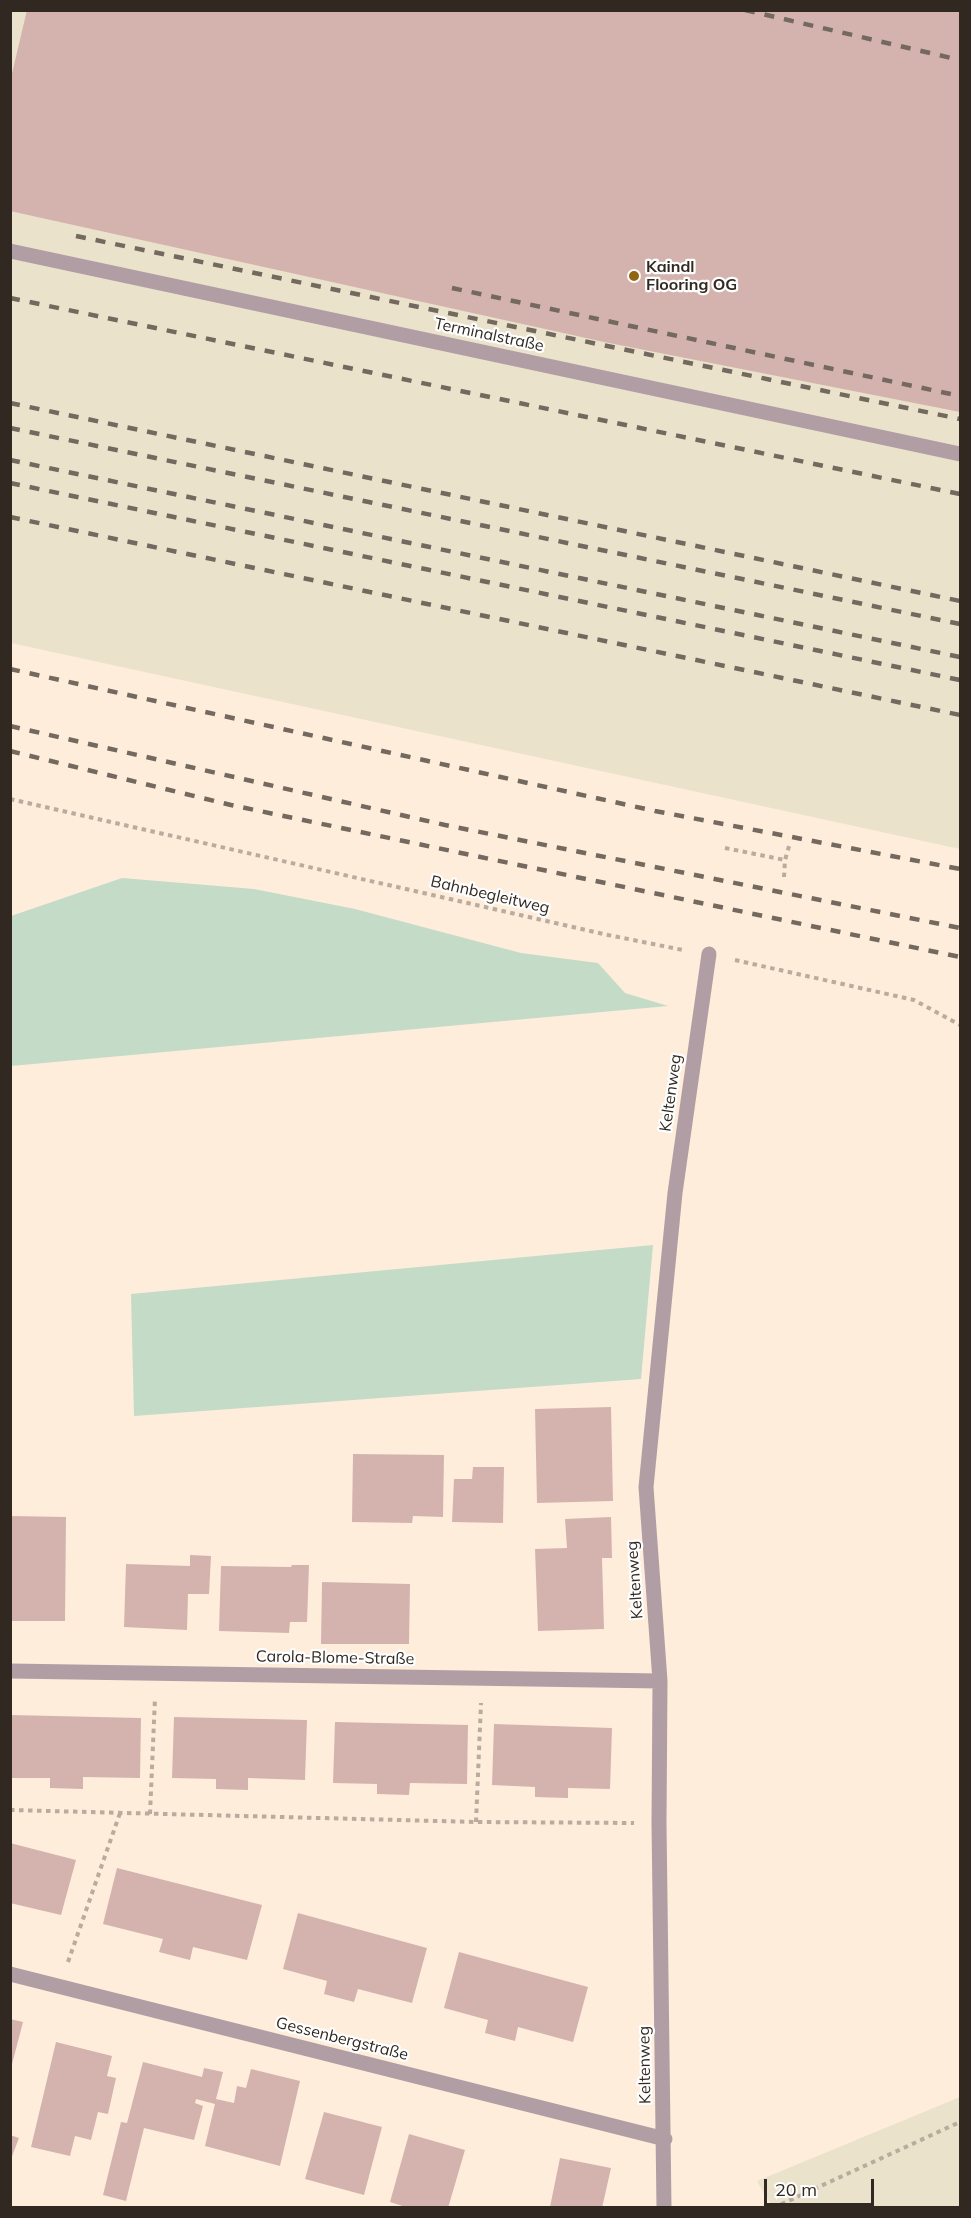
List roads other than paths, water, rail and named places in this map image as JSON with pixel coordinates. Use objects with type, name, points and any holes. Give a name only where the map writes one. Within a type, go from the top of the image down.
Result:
[{"type":"street","name":"Terminalstraße","points":[[10,251],[960,454]]},
{"type":"street","name":"Keltenweg","points":[[664,2208],[665,2139],[659,1823],[660,1682],[646,1487],[675,1193],[709,954]]},
{"type":"street","name":"Carola-Blome-Straße","points":[[10,1671],[660,1682]]},
{"type":"street","name":"Gessenbergstraße","points":[[10,1974],[665,2139]]},
{"type":"railway","points":[[745,10],[960,60]]},
{"type":"railway","points":[[76,236],[960,419]]},
{"type":"railway","points":[[452,288],[960,396]]},
{"type":"railway","points":[[10,298],[960,494]]},
{"type":"railway","points":[[10,403],[960,601]]},
{"type":"railway","points":[[10,428],[960,624]]},
{"type":"railway","points":[[10,460],[960,657]]},
{"type":"railway","points":[[10,483],[960,680]]},
{"type":"railway","points":[[10,517],[960,715]]},
{"type":"railway","points":[[10,669],[655,811],[960,869]]},
{"type":"railway","points":[[10,726],[445,825],[960,928]]},
{"type":"railway","points":[[10,751],[231,805],[960,957]]},
{"type":"place","name":"Kaindl Flooring OG","points":[[634,276]]}]
